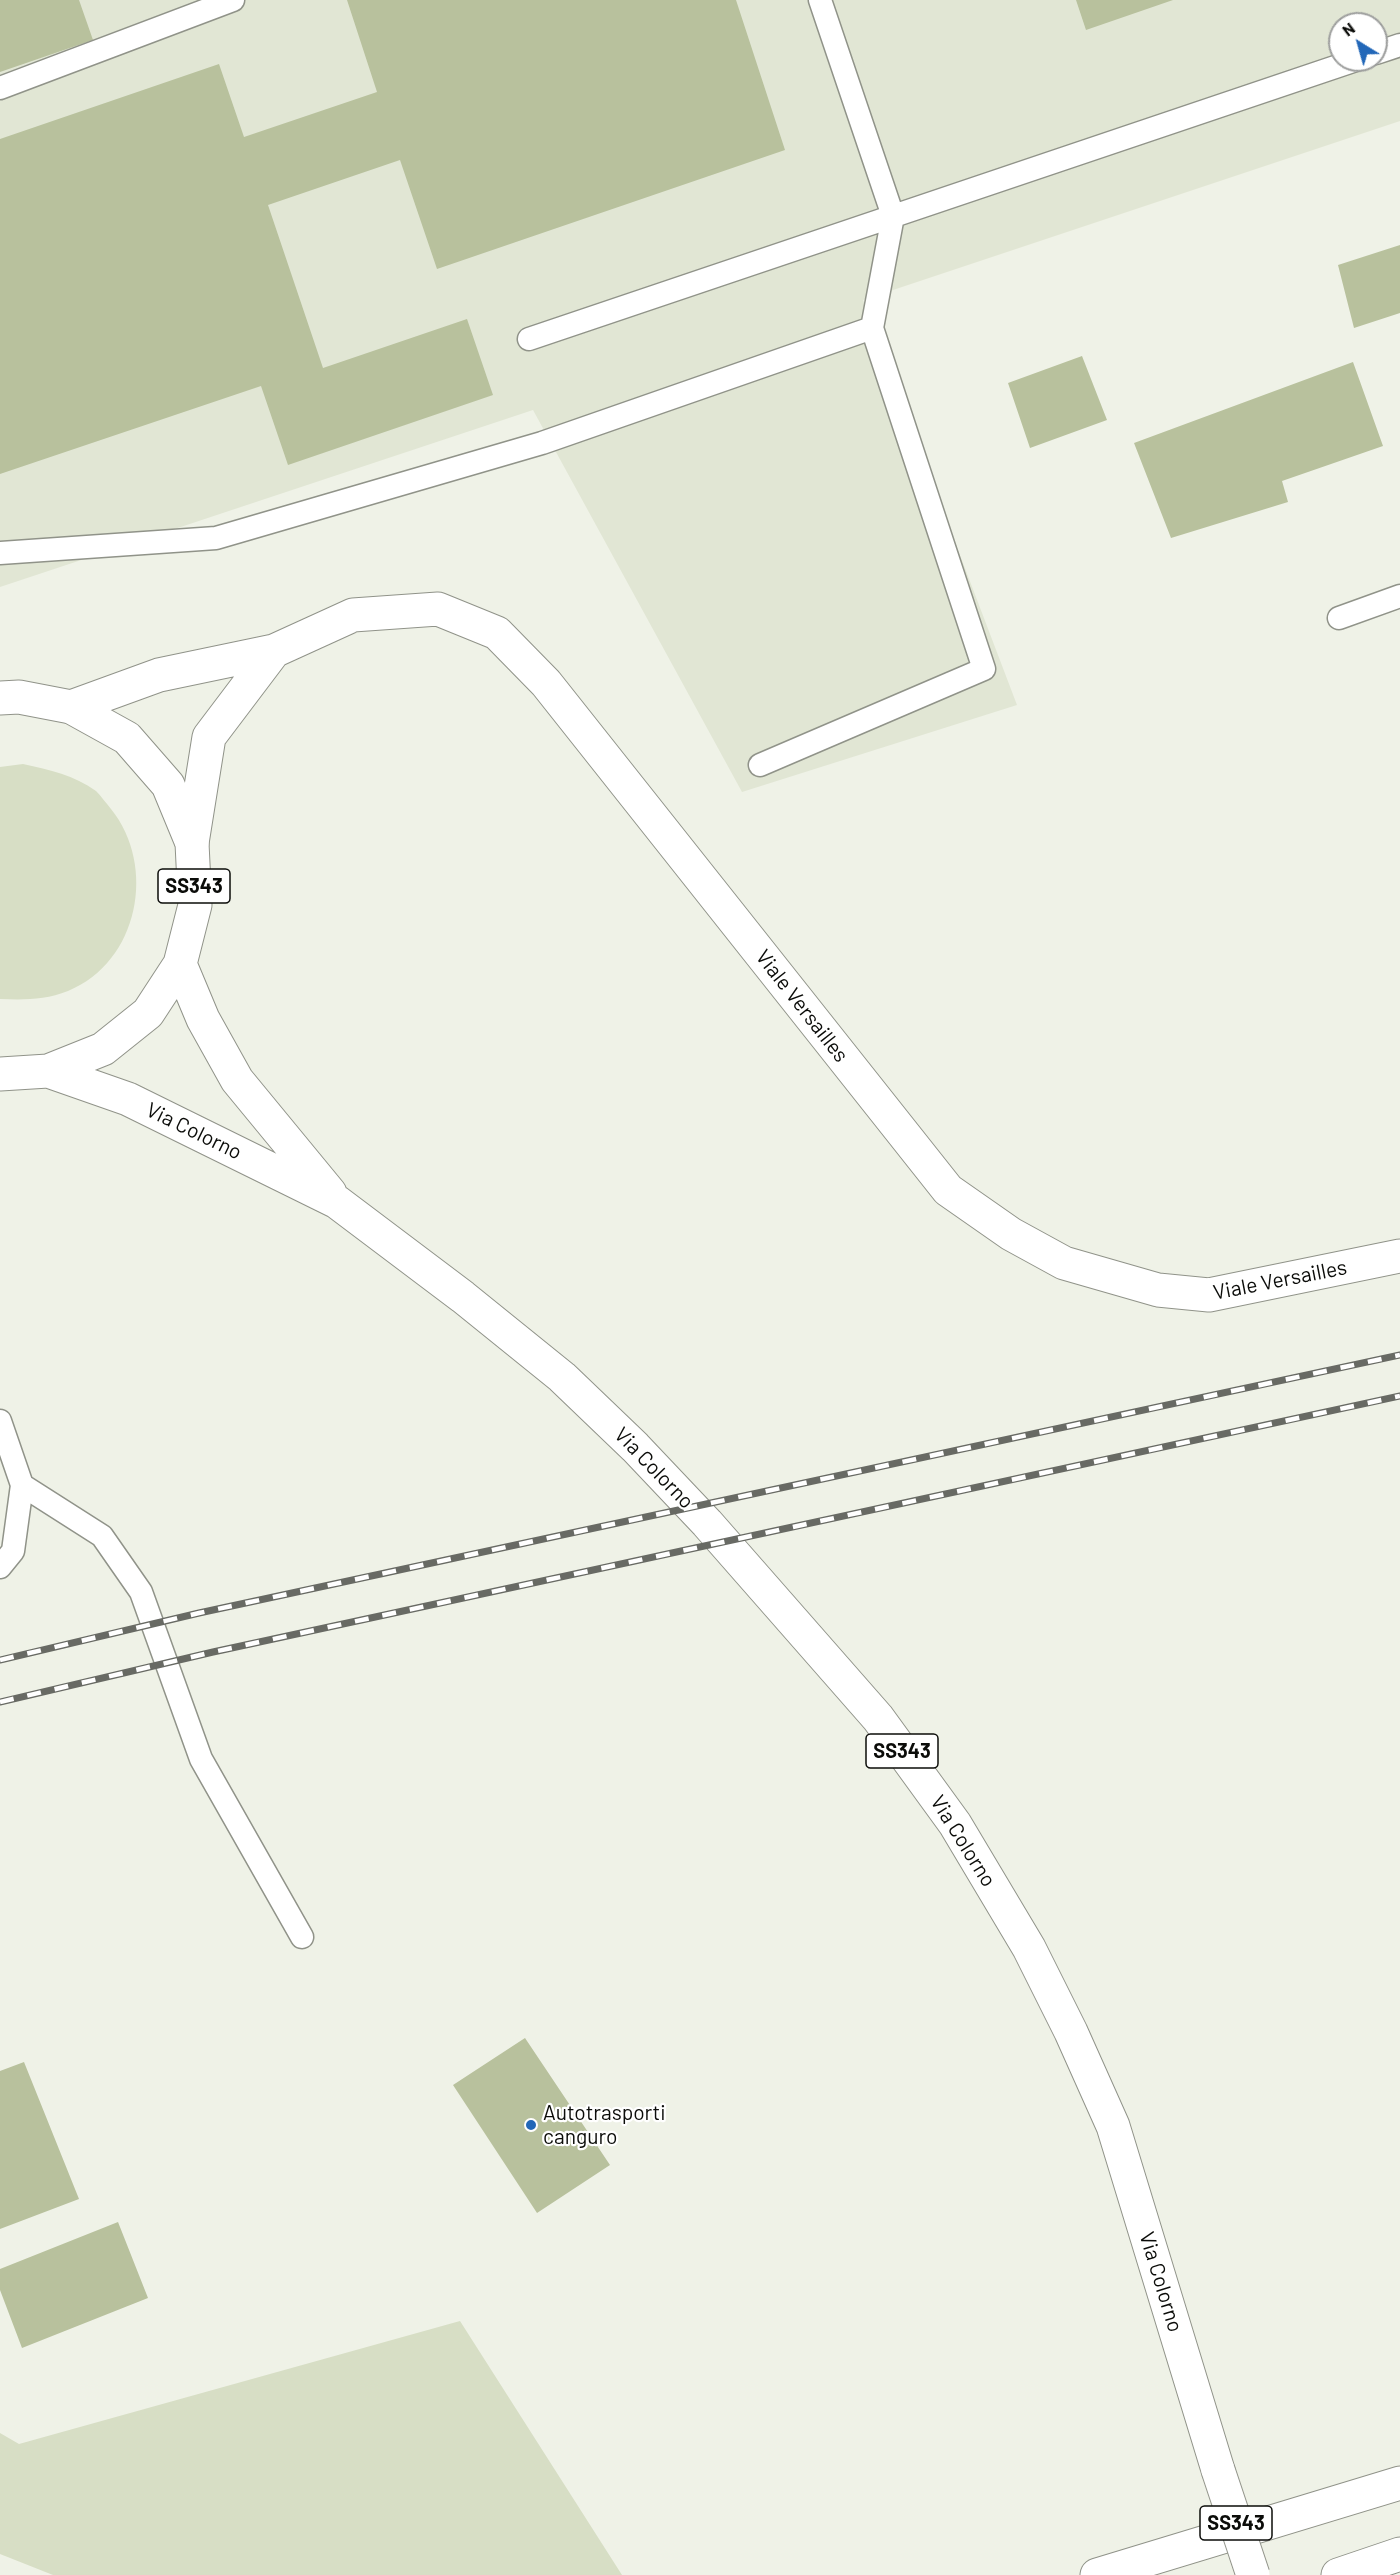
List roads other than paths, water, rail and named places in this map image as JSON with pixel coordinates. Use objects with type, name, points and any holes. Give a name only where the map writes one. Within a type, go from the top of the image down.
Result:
[{"type":"main road","name":"Viale Versailles","points":[[71,707],[159,675],[274,651],[353,615],[438,609],[497,633],[546,683],[948,1190],[1011,1234],[1064,1263],[1158,1290],[1209,1295],[1400,1256]]},
{"type":"main road","name":"Viale Versailles","points":[[192,843],[209,737],[274,651]]},
{"type":"main road","name":"Via Colorno","points":[[0,698],[19,697],[71,707],[126,738],[168,785],[192,843],[195,905],[180,964],[148,1012],[103,1049],[48,1071],[0,1074]]},
{"type":"main road","name":"Via Colorno","points":[[180,964],[203,1019],[237,1080],[337,1202]]},
{"type":"main road","name":"Via Colorno","points":[[48,1071],[128,1099],[337,1202],[463,1297],[562,1377],[635,1447],[707,1523],[878,1718],[955,1824],[1029,1948],[1071,2032],[1113,2126],[1218,2470],[1253,2575]]},
{"type":"main road","points":[[1097,2575],[1400,2483]]},
{"type":"main road","points":[[1338,2575],[1400,2554]]},
{"type":"lane","points":[[0,88],[233,0]]},
{"type":"lane","points":[[760,765],[984,669],[873,328],[893,216],[820,0]]},
{"type":"lane","points":[[530,339],[1328,69]]},
{"type":"lane","points":[[0,553],[216,538],[542,443],[873,328]]},
{"type":"lane","points":[[1339,618],[1400,596]]},
{"type":"lane","points":[[0,1421],[22,1485],[13,1551],[0,1567]]},
{"type":"lane","points":[[22,1485],[102,1536],[141,1592],[201,1759],[302,1937]]},
{"type":"railway","points":[[0,1660],[199,1613],[1400,1355]]},
{"type":"railway","points":[[0,1702],[213,1652],[1400,1396]]},
{"type":"place","name":"Autotrasporti canguro","points":[[531,2125]]}]
